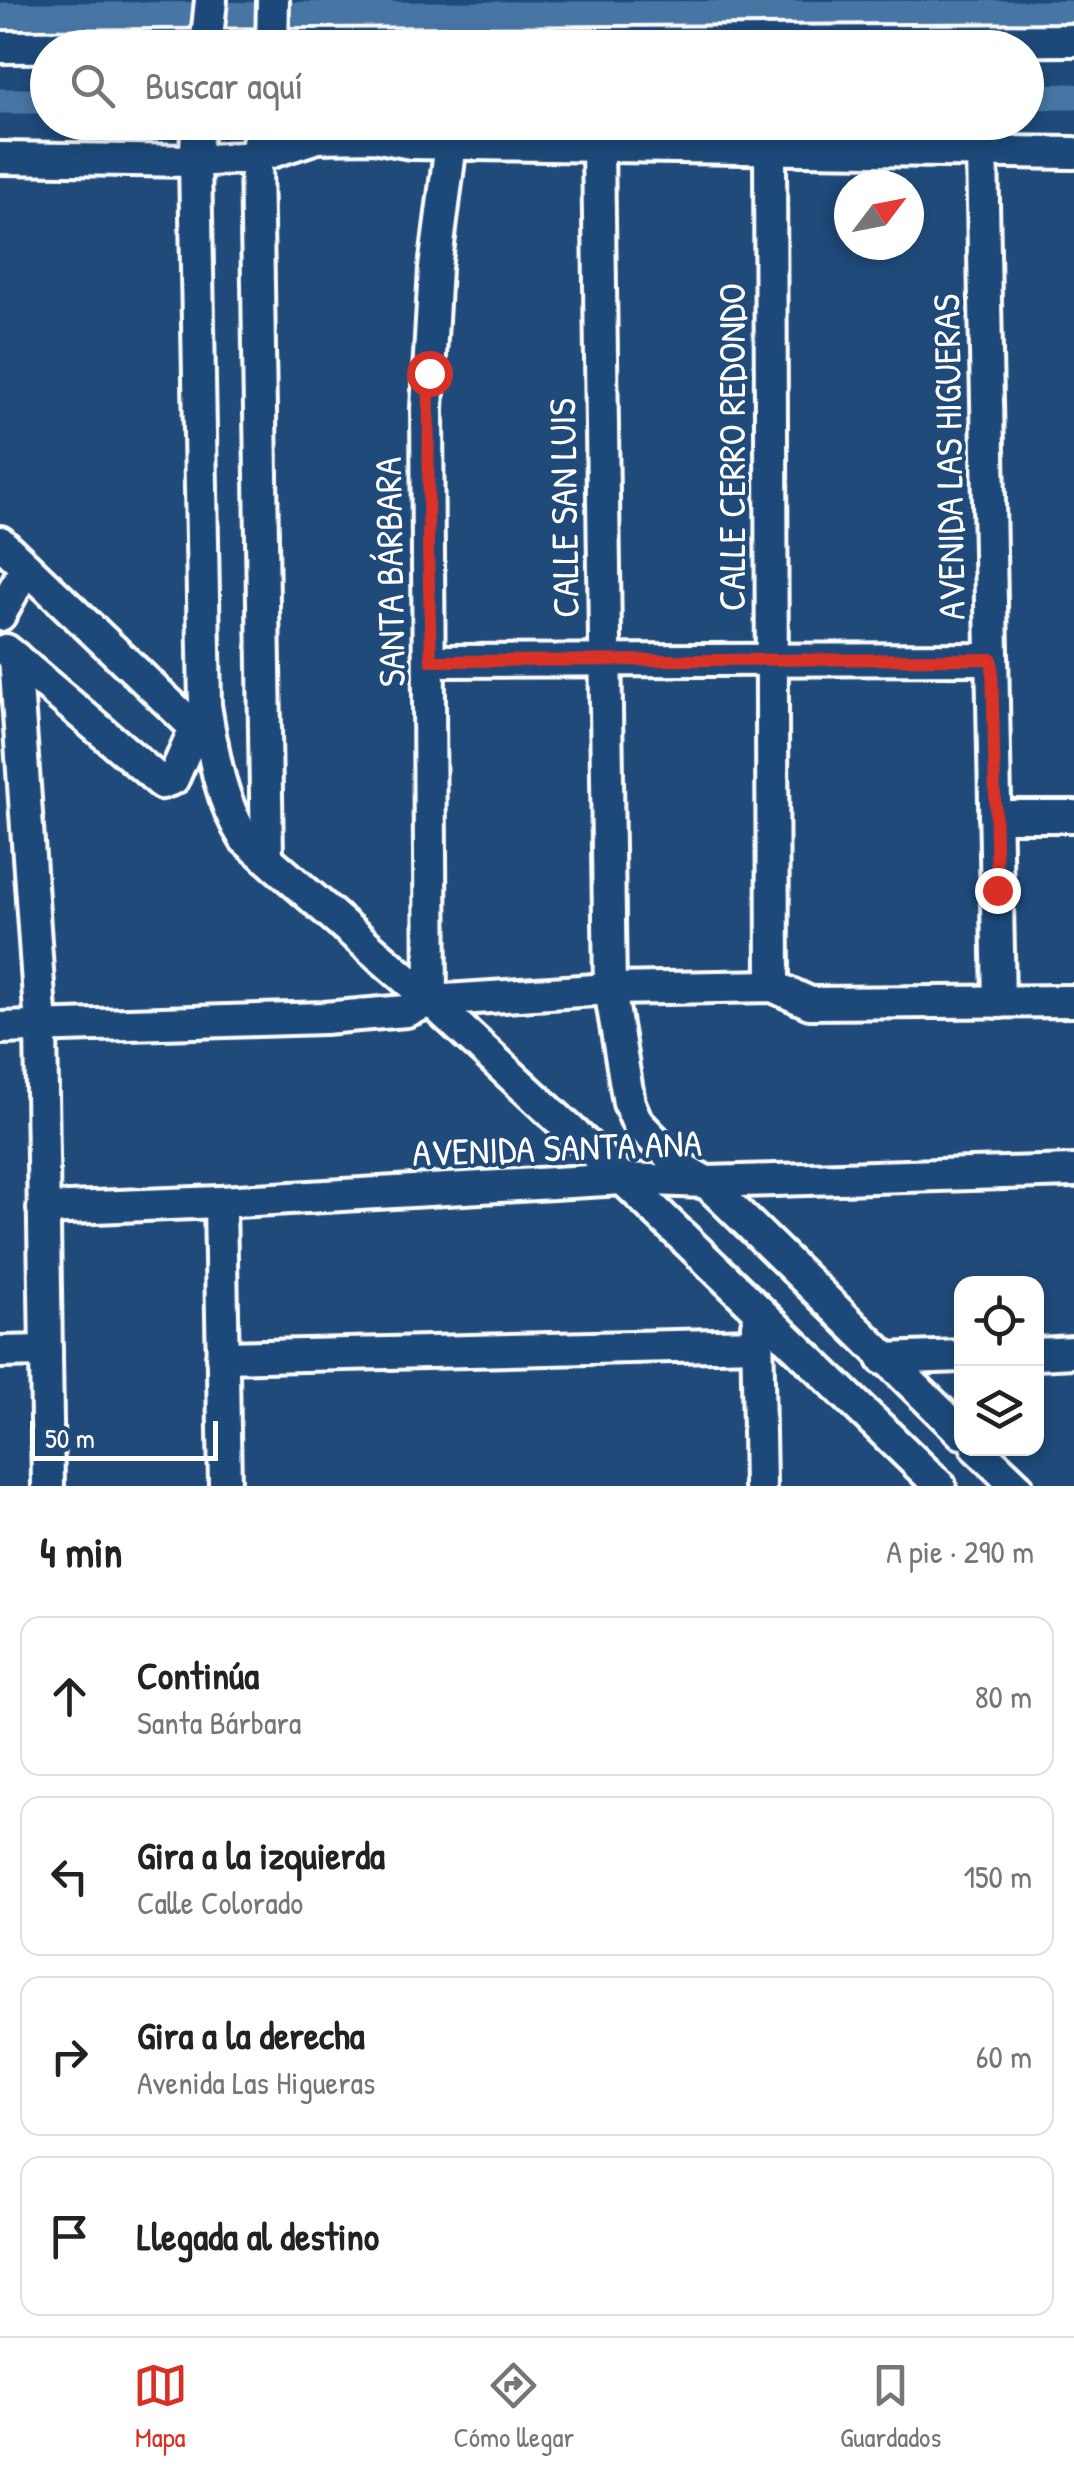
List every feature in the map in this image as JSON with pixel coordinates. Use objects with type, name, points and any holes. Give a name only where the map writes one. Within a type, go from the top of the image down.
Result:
[{"type":"street","points":[[208,30],[211,0]]},
{"type":"street","points":[[273,30],[274,0]]},
{"type":"street","points":[[1044,40],[1074,40]]},
{"type":"street","points":[[0,47],[30,47]]},
{"type":"street","points":[[196,140],[203,736],[230,816],[245,839],[432,1000],[623,1178],[940,1486]]},
{"type":"street","points":[[259,140],[256,157],[266,858]]},
{"type":"street","points":[[0,158],[194,162],[256,157],[311,140]]},
{"type":"street","points":[[395,140],[1074,153]]},
{"type":"street","name":"SANTA BÁRBARA","points":[[432,1000],[427,408],[435,268],[451,143]]},
{"type":"street","name":"CALLE SAN LUIS","points":[[598,146],[610,989],[629,1103],[637,1122],[680,1167],[706,1182],[954,1426]]},
{"type":"street","name":"CALLE CERRO REDONDO","points":[[770,148],[773,986]]},
{"type":"street","name":"AVENIDA LAS HIGUERAS","points":[[982,152],[999,1002]]},
{"type":"street","points":[[0,542],[203,736]]},
{"type":"street","points":[[0,615],[26,568]]},
{"type":"street","points":[[8,651],[162,783],[173,779],[203,736]]},
{"type":"street","points":[[8,651],[40,1028],[48,1486]]},
{"type":"street","points":[[431,661],[992,659]]},
{"type":"street","points":[[995,816],[1074,816]]},
{"type":"street","points":[[0,1028],[324,1018],[406,1011],[432,1000],[610,989],[773,986],[810,1003],[1074,1000]]},
{"type":"street","name":"AVENIDA SANTA ANA","points":[[43,1208],[220,1202],[623,1178],[706,1182],[1074,1171]]},
{"type":"street","points":[[220,1202],[224,1486]]},
{"type":"street","points":[[757,1312],[760,1486]]},
{"type":"street","points":[[222,1357],[757,1344]]},
{"type":"street","points":[[0,1352],[46,1351]]},
{"type":"street","points":[[1044,1354],[1074,1352]]},
{"type":"street","points":[[883,1359],[954,1356]]},
{"type":"street","points":[[986,1456],[1017,1486]]},
{"type":"waterway","points":[[0,15],[1074,13]]},
{"type":"waterway","points":[[1044,97],[1074,96]]},
{"type":"waterway","points":[[0,101],[30,101]]},
{"type":"route","points":[[429,373],[431,661],[992,659],[997,890]]}]
